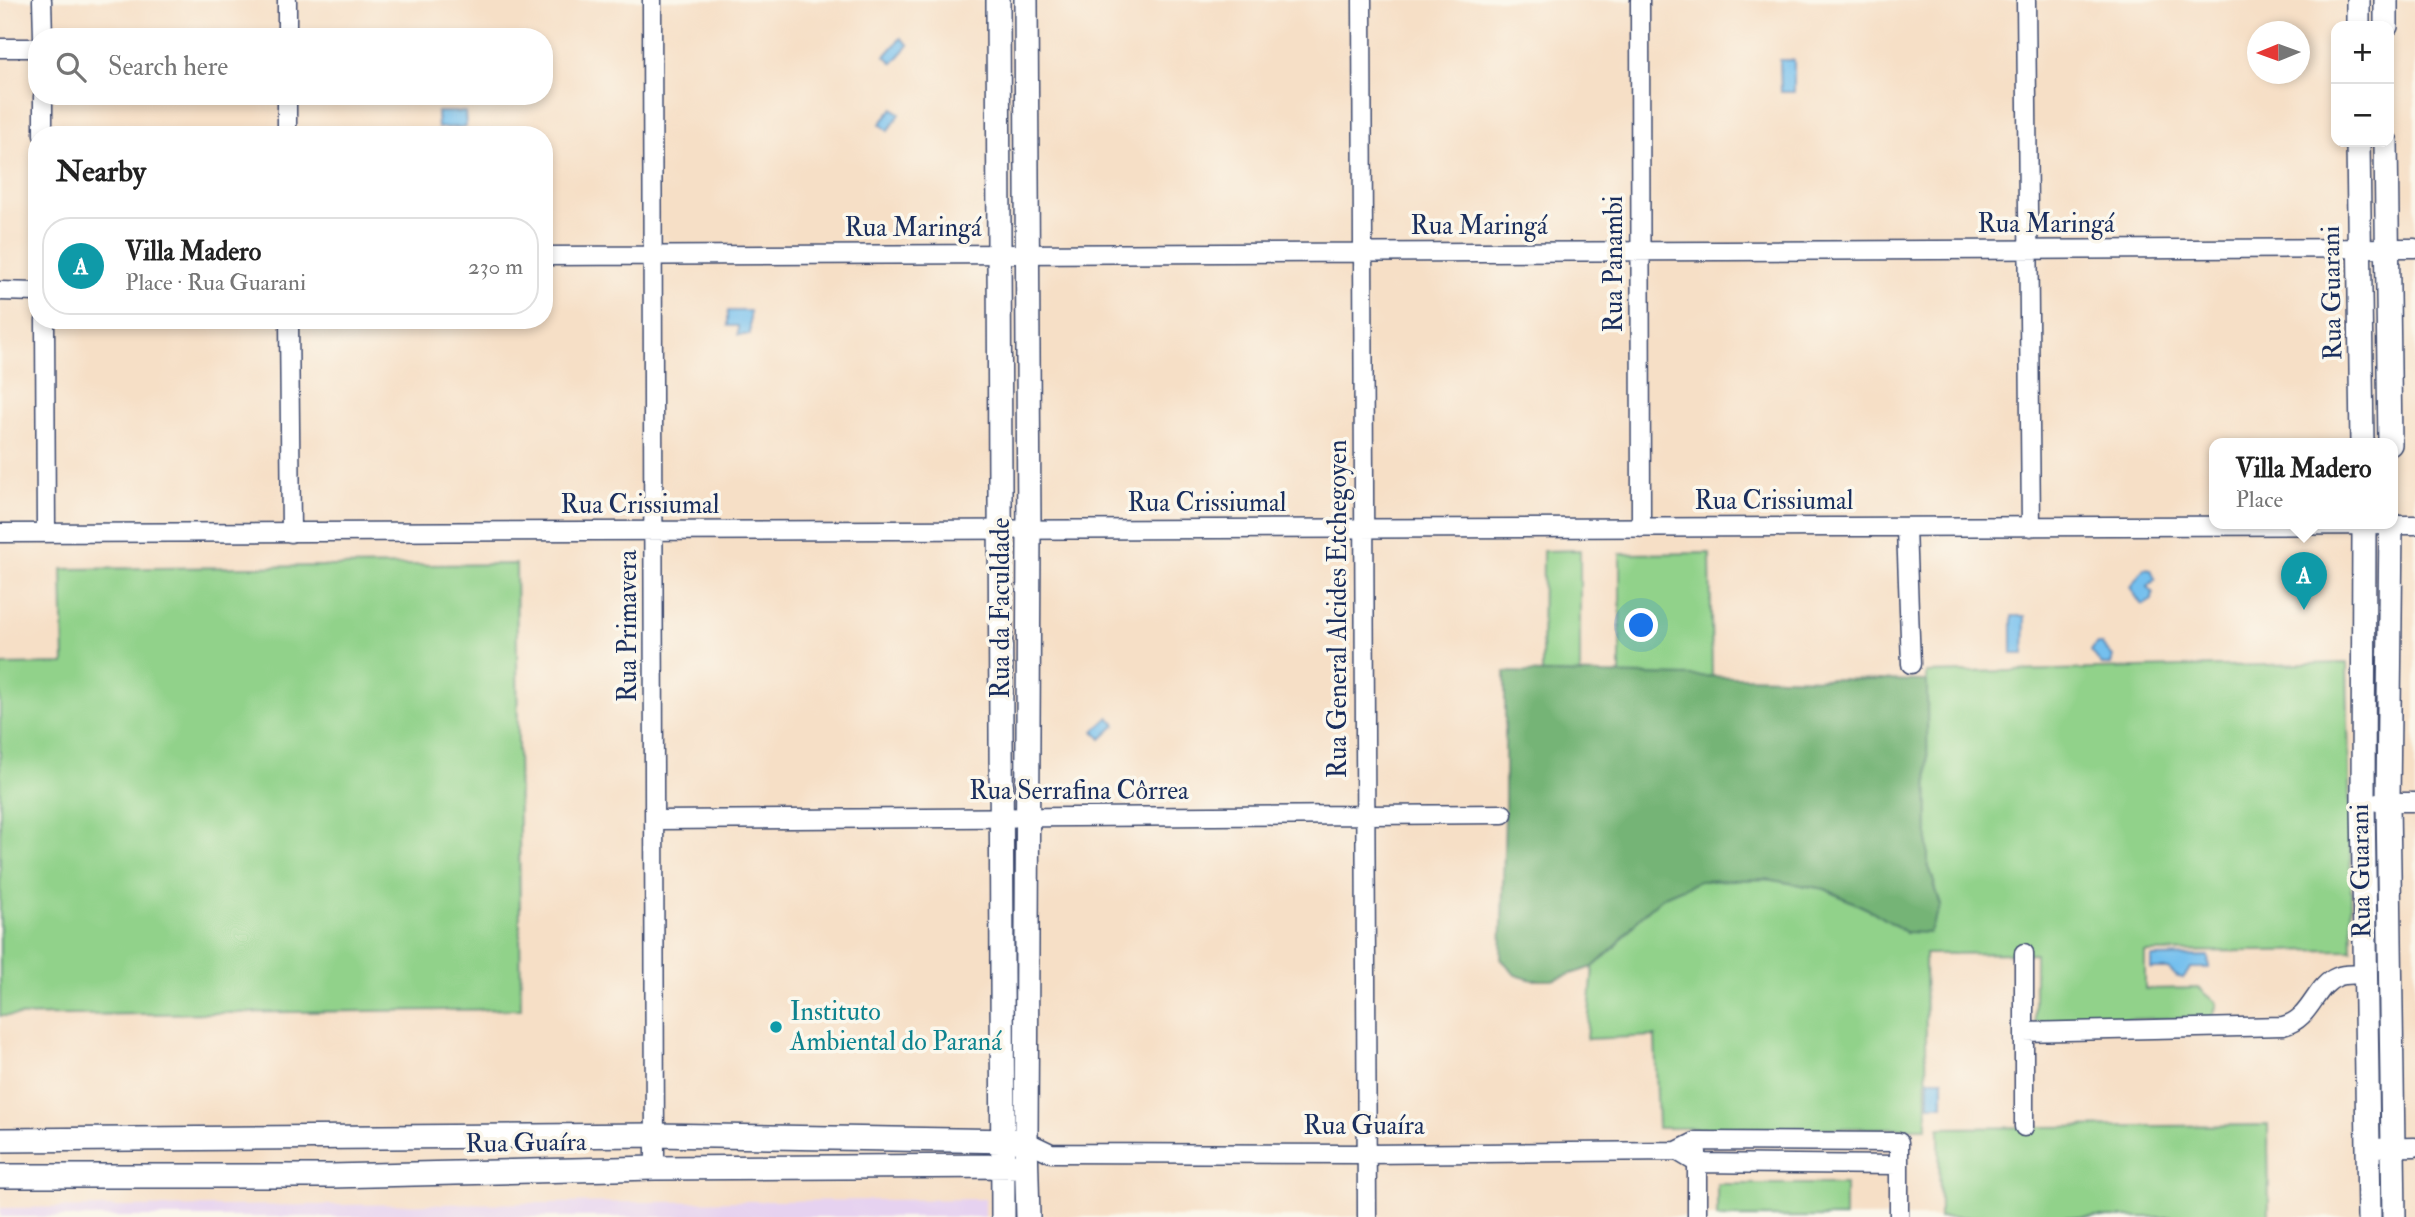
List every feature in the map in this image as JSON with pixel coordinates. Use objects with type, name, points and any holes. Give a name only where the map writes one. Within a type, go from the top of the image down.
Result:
[{"type":"street","points":[[42,0],[43,28]]},
{"type":"street","points":[[286,0],[287,28]]},
{"type":"street","name":"Rua Primavera","points":[[652,0],[655,1168]]},
{"type":"street","name":"Rua da Faculdade","points":[[998,0],[1003,1217]]},
{"type":"street","name":"Rua da Faculdade","points":[[1026,0],[1029,529],[1026,1141],[1028,1217]]},
{"type":"street","name":"Rua General Alcides Etchegoyen","points":[[1362,0],[1367,1217]]},
{"type":"street","name":"Rua Panambi","points":[[1640,0],[1642,528]]},
{"type":"street","points":[[2026,0],[2031,527]]},
{"type":"street","points":[[2358,0],[2358,21]]},
{"type":"street","points":[[2386,0],[2386,21]]},
{"type":"street","points":[[0,48],[28,48]]},
{"type":"street","points":[[43,105],[43,126]]},
{"type":"street","points":[[287,105],[287,126]]},
{"type":"street","name":"Rua Guarani","points":[[2358,147],[2362,438]]},
{"type":"street","name":"Rua Guarani","points":[[2386,147],[2389,438]]},
{"type":"street","name":"Rua Maringá","points":[[553,256],[2415,248]]},
{"type":"street","points":[[0,291],[28,292]]},
{"type":"street","points":[[45,329],[46,533]]},
{"type":"street","points":[[289,329],[292,533]]},
{"type":"street","name":"Rua Crissiumal","points":[[0,533],[2209,526]]},
{"type":"street","points":[[1906,527],[1911,664]]},
{"type":"street","name":"Rua Guarani","points":[[2364,529],[2369,1217]]},
{"type":"street","name":"Rua Guarani","points":[[2391,529],[2388,802],[2404,1147],[2394,1217]]},
{"type":"street","points":[[2364,802],[2415,802]]},
{"type":"street","name":"Rua Serrafina Côrrea","points":[[655,820],[1503,814]]},
{"type":"street","points":[[2024,953],[2024,1127]]},
{"type":"street","points":[[2024,1032],[2283,1026],[2308,1011],[2320,991],[2335,977],[2366,975]]},
{"type":"street","name":"Rua Guaíra","points":[[0,1140],[655,1135],[1026,1141],[1051,1153],[1366,1154],[1677,1151],[1697,1141]]},
{"type":"street","points":[[1697,1217],[1697,1141],[1899,1142],[1899,1217]]},
{"type":"street","points":[[2368,1148],[2404,1147]]},
{"type":"street","points":[[1677,1151],[1697,1163],[1899,1165]]},
{"type":"street","name":"Rua Guaíra","points":[[0,1176],[331,1175],[655,1168],[1002,1167],[1027,1166],[1051,1153]]},
{"type":"shaded area","points":[[985,1199],[985,1217],[0,1217],[0,1208]]},
{"type":"green space","points":[[1580,550],[1580,674],[1542,673],[1543,551]]},
{"type":"green space","points":[[1710,553],[1712,677],[1620,675],[1620,554]]},
{"type":"green space","points":[[516,564],[521,1009],[0,1016],[0,665],[64,664],[62,569]]},
{"type":"green space","points":[[2347,663],[2352,950],[2145,952],[2145,989],[2199,988],[2217,1003],[2213,1017],[2035,1022],[2035,953],[1925,954],[1927,1128],[1658,1128],[1655,1036],[1587,1039],[1593,967],[1615,947],[1639,918],[1664,896],[1699,881],[1766,879],[1825,889],[1872,911],[1906,932],[1941,906],[1928,863],[1926,673]]},
{"type":"green space","points":[[1505,672],[1927,681],[1928,863],[1941,906],[1929,933],[1906,932],[1872,911],[1825,889],[1766,879],[1699,881],[1664,896],[1639,918],[1615,947],[1593,967],[1552,980],[1532,980],[1515,975],[1501,958]]},
{"type":"green space","points":[[2268,1125],[2269,1217],[1940,1217],[1939,1128]]},
{"type":"green space","points":[[1717,1184],[1845,1184],[1845,1217],[1717,1217]]},
{"type":"water","points":[[901,38],[909,45],[893,63],[885,56]]},
{"type":"water","points":[[1780,60],[1794,60],[1794,92],[1781,92]]},
{"type":"water","points":[[893,108],[900,114],[888,131],[880,124]]},
{"type":"water","points":[[437,112],[465,112],[466,126],[438,126]]},
{"type":"water","points":[[728,311],[750,311],[750,335],[738,335],[738,326],[728,326]]},
{"type":"water","points":[[2144,568],[2151,569],[2155,579],[2148,587],[2153,592],[2152,600],[2144,605],[2130,587]]},
{"type":"water","points":[[2012,616],[2025,616],[2024,654],[2012,654]]},
{"type":"water","points":[[2096,644],[2101,644],[2113,657],[2111,665],[2102,665],[2091,651]]},
{"type":"water","points":[[1109,717],[1116,725],[1101,739],[1094,731]]},
{"type":"water","points":[[2208,956],[2209,968],[2191,968],[2183,978],[2175,976],[2169,969],[2151,969],[2151,957]]},
{"type":"water","points":[[1929,1079],[1943,1079],[1943,1105],[1929,1105]]},
{"type":"place","name":"Villa Madero","points":[[2304,610]]},
{"type":"place","name":"Instituto Ambiental do Paraná","points":[[776,1027]]}]
